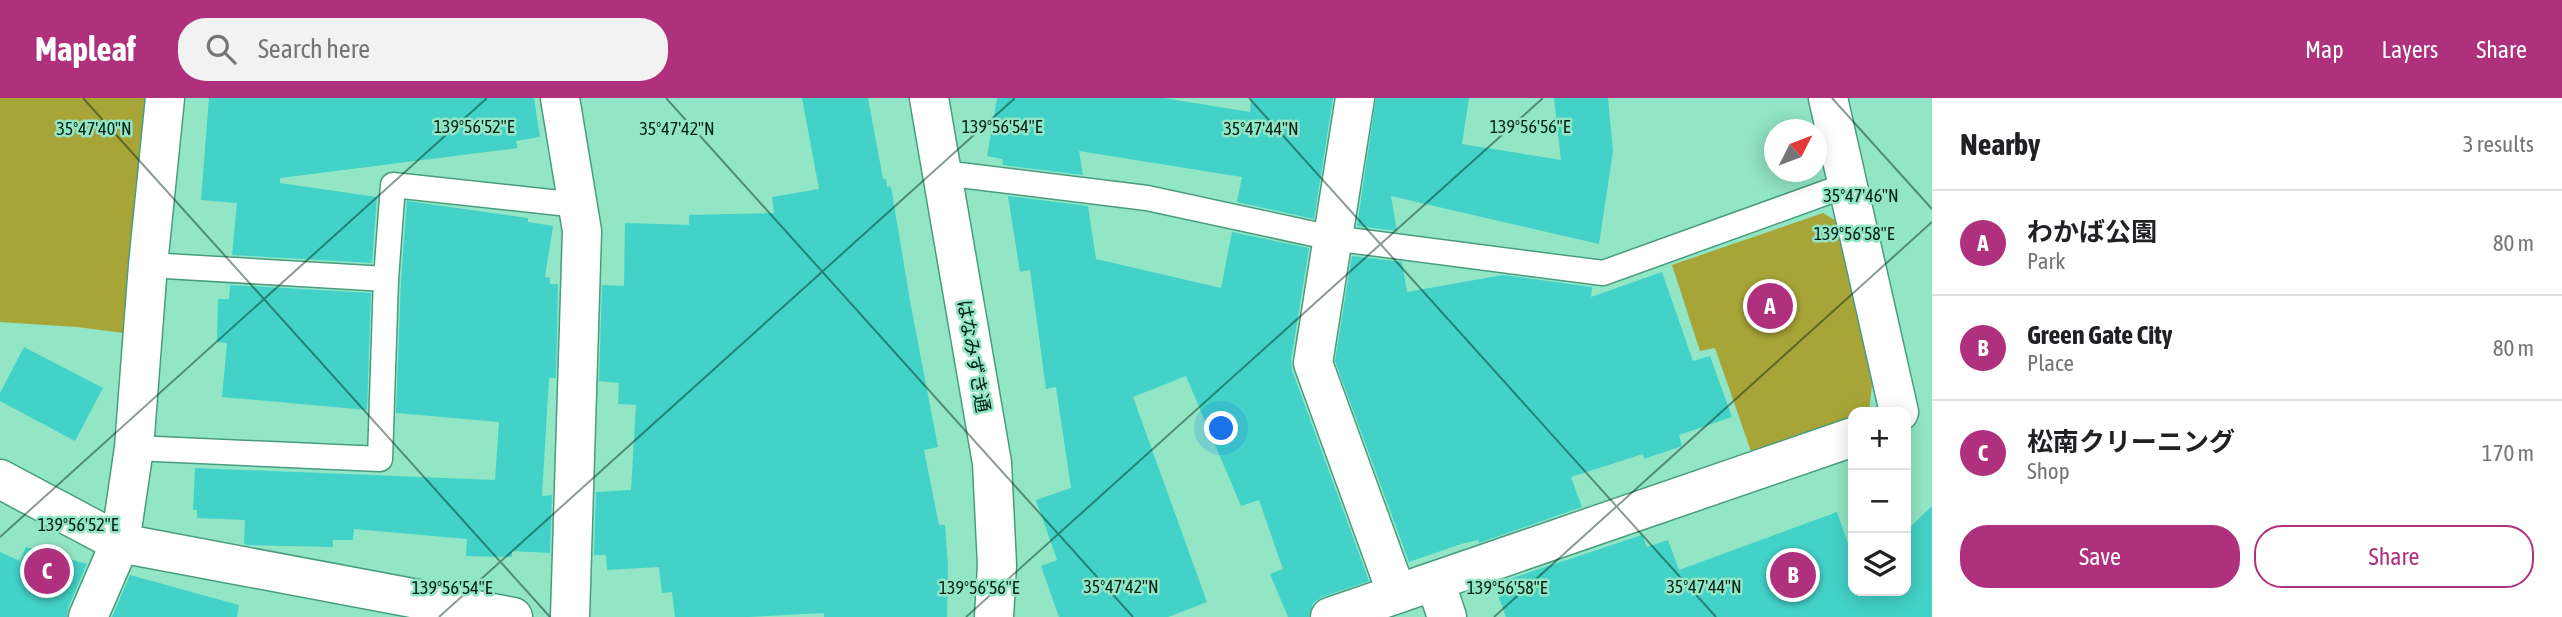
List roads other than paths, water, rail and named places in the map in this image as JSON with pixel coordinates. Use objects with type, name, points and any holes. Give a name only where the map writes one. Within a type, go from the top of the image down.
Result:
[{"type":"street","points":[[88,617],[120,543],[134,448],[148,265],[165,98]]},
{"type":"street","points":[[560,98],[582,231],[570,617]]},
{"type":"street","name":"はなみずき通","points":[[929,98],[992,463],[997,565],[994,617]]},
{"type":"street","points":[[1354,98],[1313,363],[1397,594]]},
{"type":"street","points":[[1828,98],[1898,407]]},
{"type":"street","points":[[1911,417],[1932,410]]},
{"type":"street","points":[[1331,617],[1848,439]]},
{"type":"street","points":[[0,479],[120,543],[513,617]]},
{"type":"street","points":[[1435,580],[1447,617]]},
{"type":"lane","points":[[943,173],[1147,198],[1332,238],[1603,273],[1847,185]]},
{"type":"lane","points":[[134,448],[380,459],[386,279],[393,185],[578,205]]},
{"type":"lane","points":[[148,265],[386,279]]},
{"type":"place","name":"わかば公園","points":[[1770,306]]},
{"type":"place","name":"松南クリーニング","points":[[47,571]]},
{"type":"place","name":"Green Gate City","points":[[1793,575]]}]
